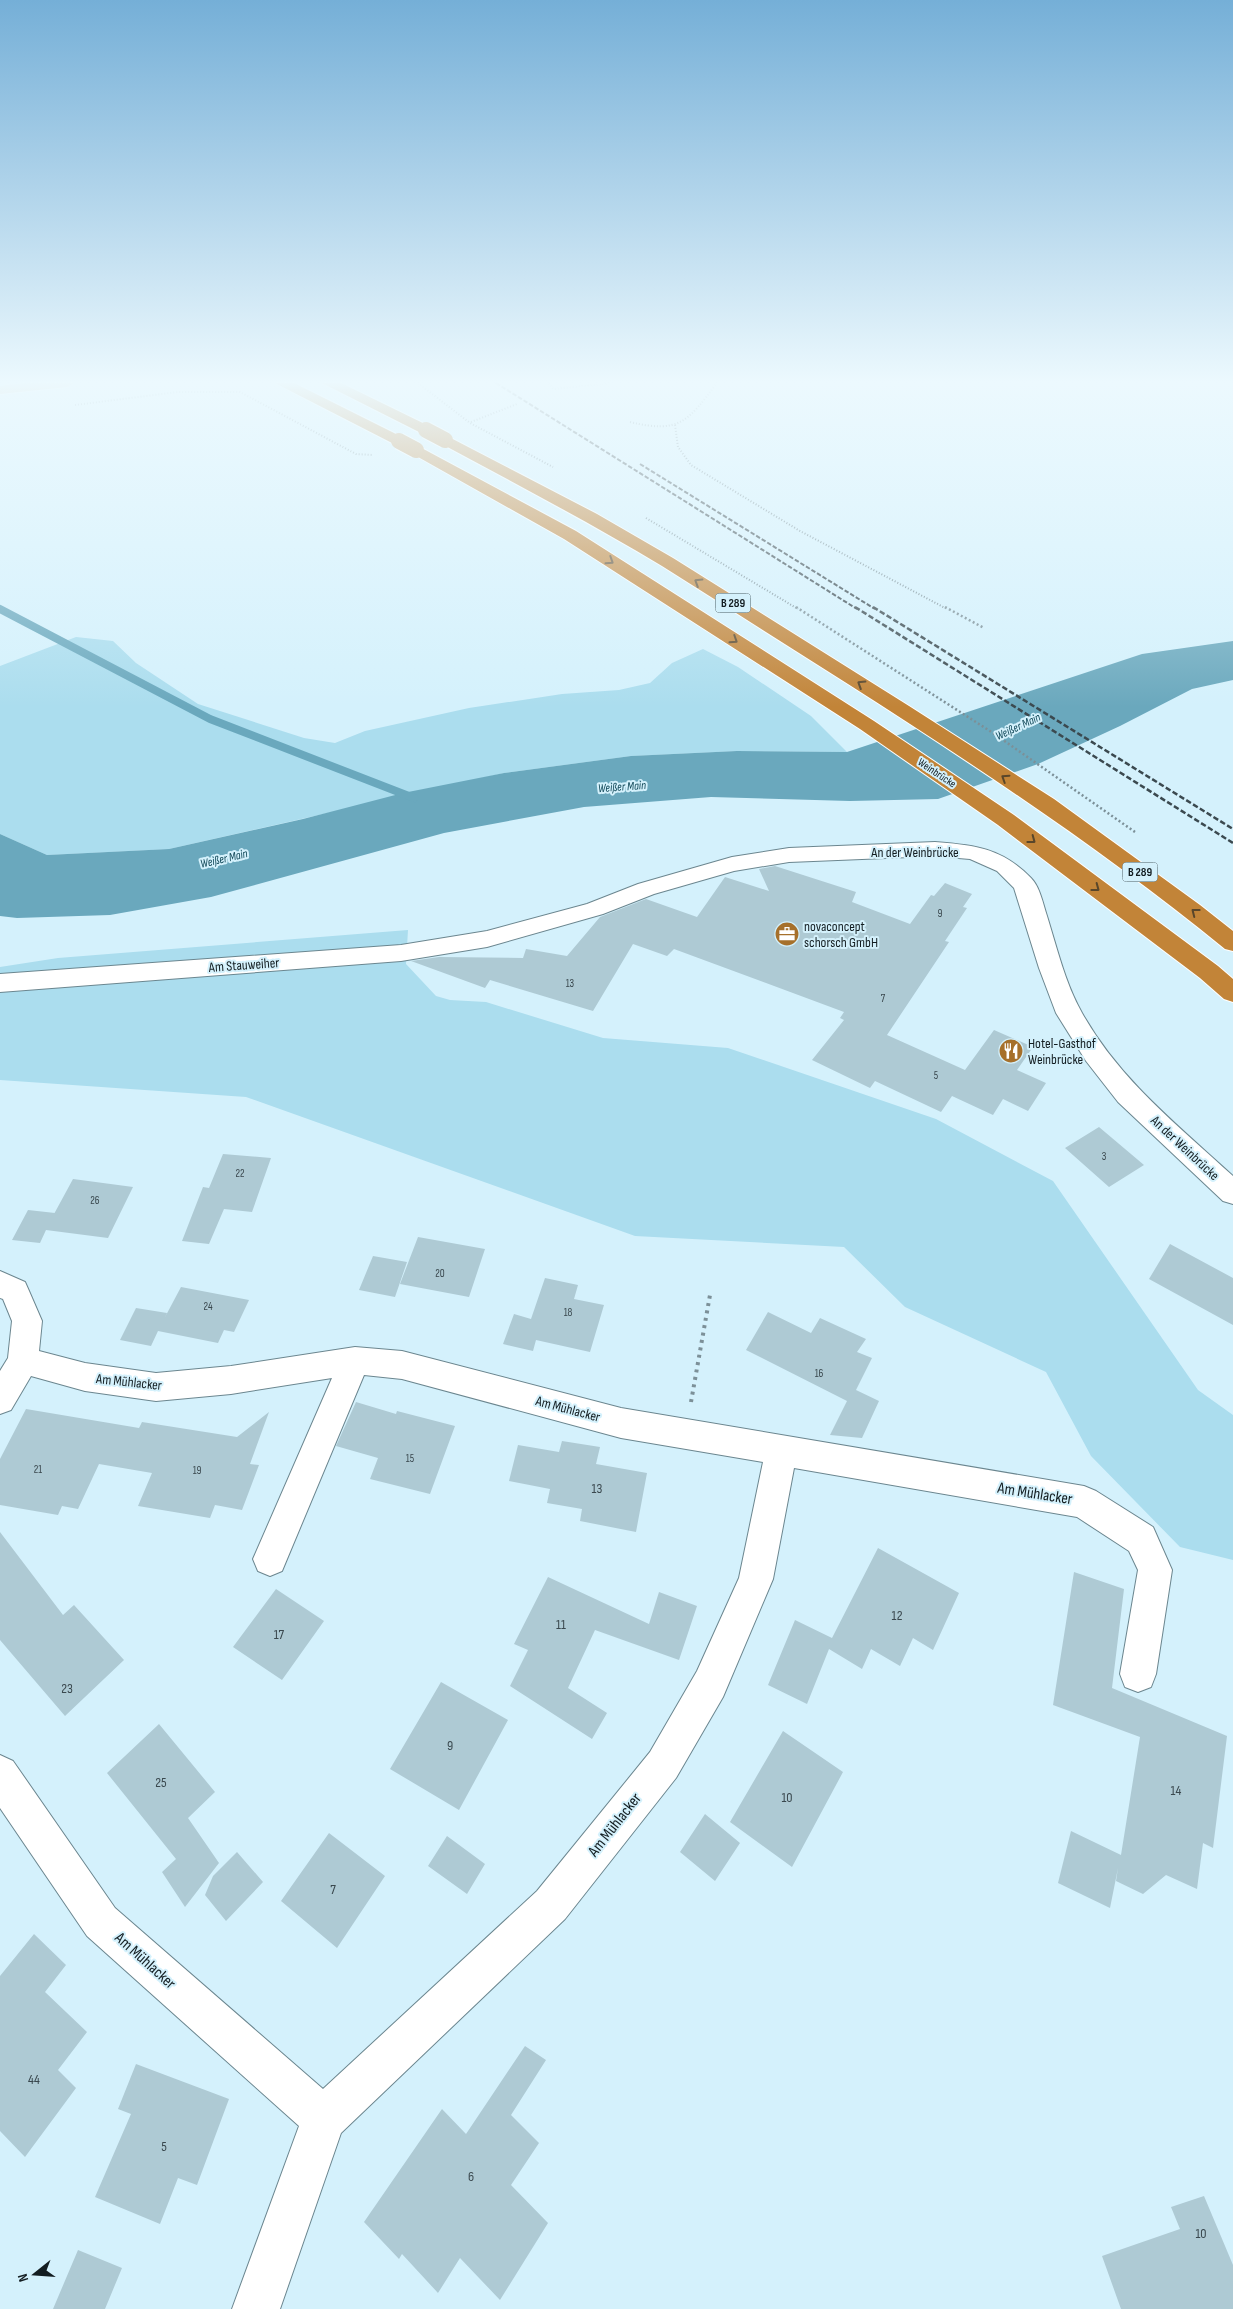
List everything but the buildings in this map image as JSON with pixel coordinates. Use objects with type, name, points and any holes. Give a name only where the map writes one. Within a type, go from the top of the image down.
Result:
[{"type":"highway","name":"Weinbrücke","points":[[490,491],[570,535],[868,725],[1006,820],[1209,972],[1233,993]]},
{"type":"highway","name":"B 289","points":[[540,491],[667,562],[902,710],[1046,804],[1192,910],[1233,943]]},
{"type":"street","name":"An der Weinbrücke","points":[[487,939],[595,909],[646,889],[732,864],[790,854],[935,849],[974,852],[1005,866],[1026,885],[1050,968],[1069,1013],[1095,1054],[1127,1094],[1233,1193]]},
{"type":"street","name":"Am Stauweiher","points":[[0,983],[401,953],[487,939]]},
{"type":"street","points":[[0,1283],[14,1291],[27,1321],[24,1360],[0,1400]]},
{"type":"street","name":"Am Mühlacker","points":[[24,1360],[85,1378],[156,1387],[231,1380],[355,1361],[402,1365],[621,1423],[781,1452],[1084,1502],[1113,1519],[1141,1539],[1155,1570],[1138,1674]]},
{"type":"street","points":[[270,1559],[355,1361]]},
{"type":"street","name":"Am Mühlacker","points":[[256,2309],[324,2119],[551,1906],[663,1765],[710,1684],[756,1579],[781,1452]]},
{"type":"street","name":"Am Mühlacker","points":[[0,1774],[101,1922],[324,2119]]},
{"type":"path","points":[[734,491],[800,531],[984,628]]},
{"type":"path","points":[[932,692],[1065,780]]},
{"type":"path","points":[[685,1434],[710,1295]]},
{"type":"shaded area","points":[[76,637],[113,641],[136,663],[198,704],[304,738],[335,743],[365,731],[469,708],[562,694],[619,690],[650,683],[672,663],[703,649],[738,667],[811,716],[847,752],[737,751],[631,756],[504,773],[169,849],[47,855],[0,834],[0,666]]},
{"type":"shaded area","points":[[408,930],[406,964],[436,996],[450,1000],[486,1002],[603,1038],[728,1048],[936,1119],[1053,1181],[1198,1390],[1233,1415],[1233,1560],[1180,1547],[1091,1456],[1046,1372],[905,1307],[844,1247],[635,1236],[246,1097],[0,1080],[0,967],[58,958]]},
{"type":"water","name":"Weißer Main","points":[[1233,641],[1233,680],[1192,689],[1120,726],[1038,764],[938,799],[850,801],[711,797],[584,807],[444,833],[211,897],[110,915],[17,918],[0,916],[0,834],[47,855],[169,849],[303,819],[403,793],[504,773],[631,756],[737,751],[847,752],[1142,654]]},
{"type":"waterway","points":[[0,609],[210,719],[414,798]]},
{"type":"railway","points":[[668,491],[857,609]]},
{"type":"railway","points":[[683,491],[875,609]]},
{"type":"railway","points":[[855,607],[1233,843]]},
{"type":"railway","points":[[873,607],[1233,829]]},
{"type":"place","name":"novaconcept schorsch GmbH","points":[[787,934]]},
{"type":"place","name":"Hotel-Gasthof Weinbrücke","points":[[1011,1051]]}]
